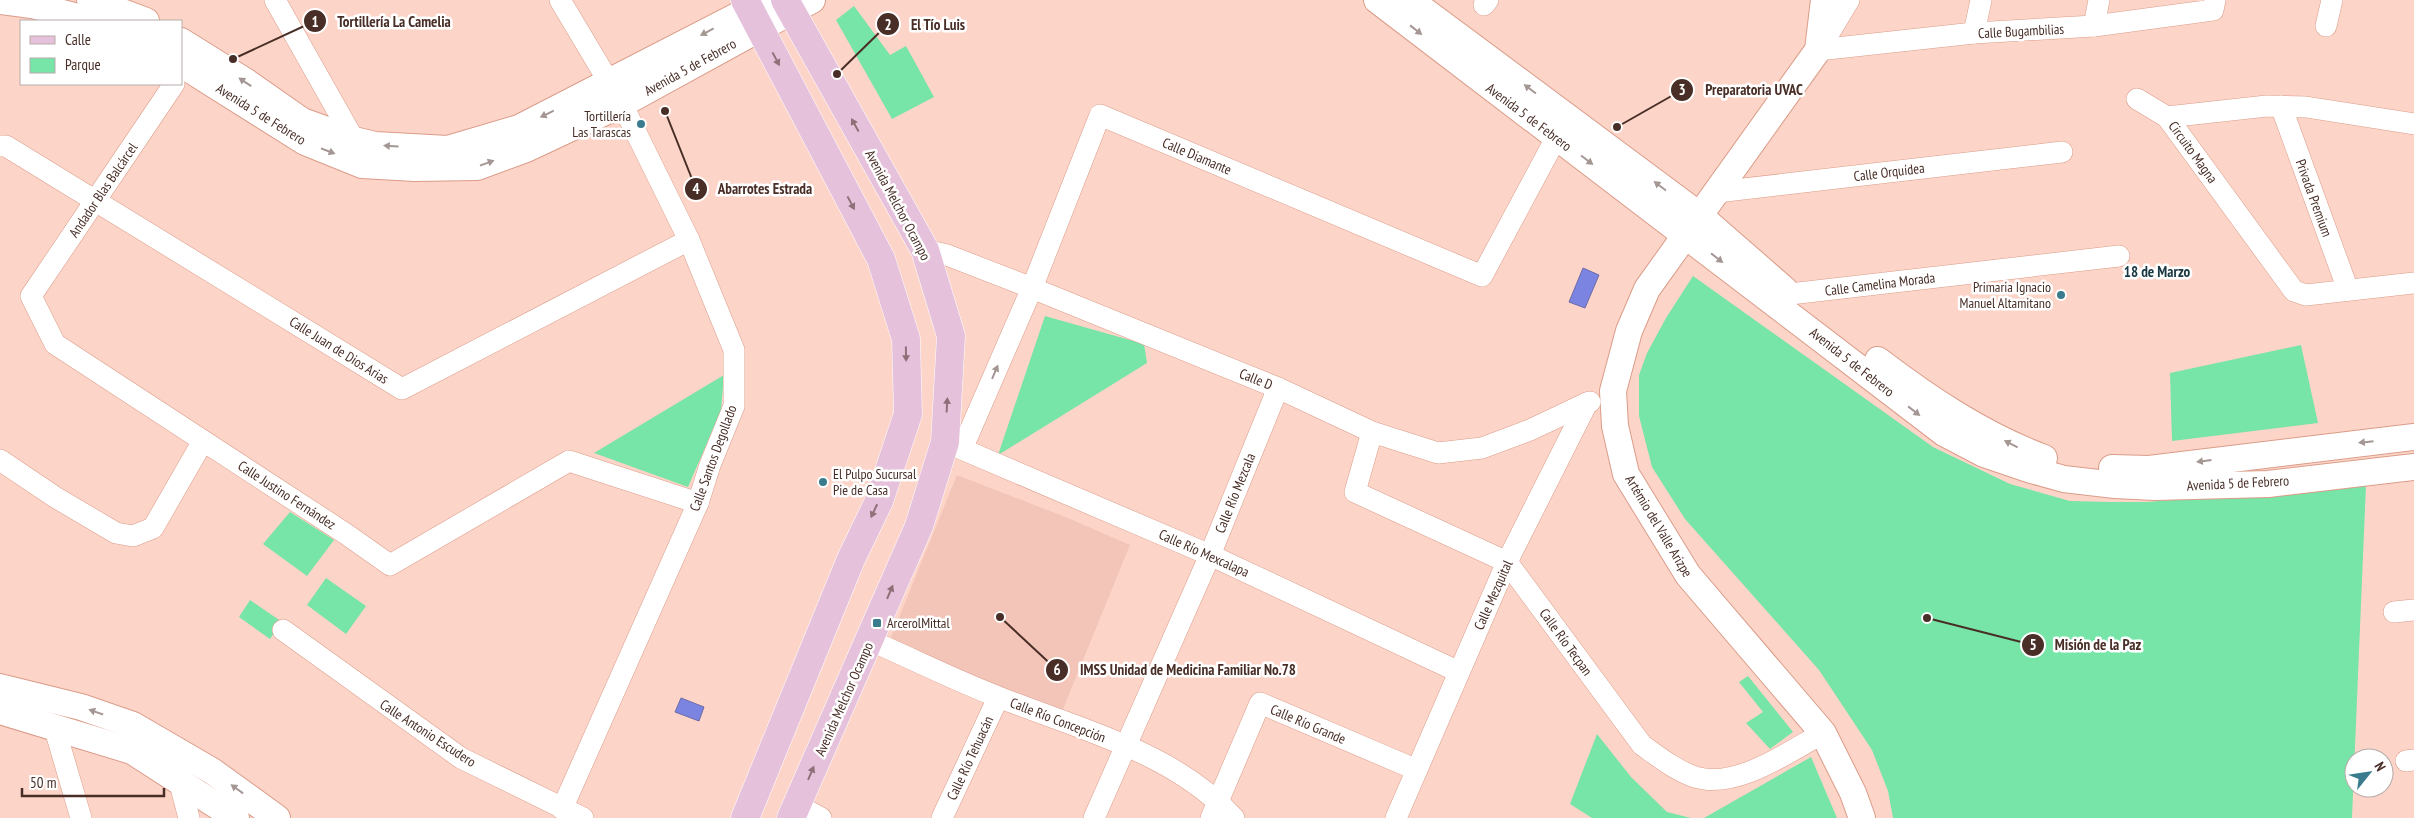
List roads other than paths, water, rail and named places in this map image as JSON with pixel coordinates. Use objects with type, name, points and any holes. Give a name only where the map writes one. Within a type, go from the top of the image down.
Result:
[{"type":"main road","name":"Avenida Melchor Ocampo","points":[[773,7],[925,250],[951,336],[954,446],[794,812]]},
{"type":"main road","points":[[744,818],[851,560],[879,501],[908,414],[906,340],[881,258],[773,7]]},
{"type":"street","points":[[90,0],[143,20]]},
{"type":"street","points":[[275,0],[354,140]]},
{"type":"street","name":"Calle Santos Degollado","points":[[560,0],[616,93],[689,240],[734,350],[734,406],[710,466],[698,503],[562,809]]},
{"type":"street","name":"Avenida 5 de Febrero","points":[[1377,0],[1556,138],[1692,224],[1946,409],[2024,450],[2052,461],[2080,466],[2149,468],[2414,437]]},
{"type":"street","name":"Avenida 5 de Febrero","points":[[1410,0],[1692,224],[1944,433],[1984,454],[2064,479],[2115,485],[2155,487],[2268,484],[2414,467]]},
{"type":"street","name":"Artémio del Valle Arizpe","points":[[1824,0],[1818,50],[1647,289],[1629,331],[1613,391],[1615,426],[1626,474],[1688,575],[1823,734],[1853,793],[1862,818]]},
{"type":"street","points":[[1818,50],[1849,0]]},
{"type":"street","points":[[1974,33],[1982,0]]},
{"type":"street","points":[[2094,26],[2099,0]]},
{"type":"street","name":"Calle Bugambilias","points":[[1818,50],[1974,33],[2094,26],[2213,10],[2215,0]]},
{"type":"street","points":[[2326,26],[2332,0]]},
{"type":"street","points":[[0,2],[32,5],[89,20]]},
{"type":"street","name":"Avenida 5 de Febrero","points":[[183,63],[305,142],[362,165],[414,168],[477,167],[526,149],[616,93],[773,7]]},
{"type":"street","name":"Avenida 5 de Febrero","points":[[183,63],[302,121],[354,140],[375,145],[414,148],[448,149],[466,145],[616,93]]},
{"type":"street","name":"Andador Blas Balcárcel","points":[[31,296],[97,200],[169,85]]},
{"type":"street","points":[[2137,99],[2167,117]]},
{"type":"street","name":"Circuito Magna","points":[[2414,124],[2306,107],[2281,106],[2167,117],[2294,291],[2306,295],[2414,283]]},
{"type":"street","name":"Privada Premium","points":[[2281,106],[2348,290]]},
{"type":"street","name":"Calle Diamante","points":[[954,446],[1032,288],[1100,116],[1482,276],[1556,138]]},
{"type":"street","name":"Calle Juan de Dios Arias","points":[[0,146],[6,146],[97,200],[402,389],[689,240]]},
{"type":"street","name":"Calle Orquídea","points":[[1717,192],[2062,152]]},
{"type":"street","name":"Calle D","points":[[925,250],[947,255],[1032,288],[1278,388],[1372,432],[1438,453],[1482,448],[1530,430],[1586,403]]},
{"type":"street","name":"Calle Camelina Morada","points":[[1790,294],[2119,256]]},
{"type":"street","name":"Calle Justino Fernández","points":[[31,296],[54,344],[390,565],[569,461],[698,503]]},
{"type":"street","name":"Calle Río Mezcala","points":[[1094,818],[1210,555],[1278,388]]},
{"type":"street","points":[[1586,403],[1613,391]]},
{"type":"street","name":"Calle Mezquital","points":[[1396,818],[1507,562],[1586,403]]},
{"type":"street","name":"Calle Río Tecpan","points":[[1372,432],[1355,492],[1507,562],[1642,745],[1671,766],[1697,777],[1723,778],[1752,773],[1823,734]]},
{"type":"street","points":[[0,460],[55,497],[116,533],[133,536],[153,528],[203,441]]},
{"type":"street","name":"Calle Río Mexcalapa","points":[[954,446],[1210,555],[1459,672]]},
{"type":"street","points":[[2262,454],[2268,484]]},
{"type":"street","name":"Calle Antonio Escudero","points":[[283,630],[460,758],[583,818]]},
{"type":"street","name":"Calle Río Concepción","points":[[869,640],[998,698],[1126,746],[1188,777],[1215,809],[1234,818]]},
{"type":"street","points":[[0,687],[81,707],[133,725],[212,771],[277,818]]},
{"type":"street","name":"Calle Río Tehuacán","points":[[942,818],[998,698]]},
{"type":"street","name":"Calle Río Grande","points":[[1215,809],[1260,703],[1417,770]]},
{"type":"street","points":[[0,711],[132,751],[236,818]]},
{"type":"street","points":[[54,726],[81,818]]},
{"type":"street","points":[[179,780],[189,818]]},
{"type":"street","points":[[794,812],[821,818]]},
{"type":"water","points":[[1583,268],[1599,275],[1585,308],[1569,302]]},
{"type":"water","points":[[681,698],[704,707],[699,721],[675,712]]},
{"type":"place","name":"Tortillería La Camelia","points":[[233,59]]},
{"type":"place","name":"El Tío Luis","points":[[837,74]]},
{"type":"place","name":"Abarrotes Estrada","points":[[665,111]]},
{"type":"place","name":"Tortillería Las Tarascas","points":[[641,124]]},
{"type":"place","name":"Preparatoria UVAC","points":[[1617,127]]},
{"type":"place","name":"Primaria Ignacio Manuel Altamitano","points":[[2061,295]]},
{"type":"place","name":"El Pulpo Sucursal Pie de Casa","points":[[823,482]]},
{"type":"place","name":"IMSS Unidad de Medicina Familiar No.78","points":[[1000,617]]},
{"type":"place","name":"Misión de la Paz","points":[[1927,618]]},
{"type":"place","name":"ArcerolMittal","points":[[877,623]]},
{"type":"district","name":"18 de Marzo","points":[[2157,271]]}]
